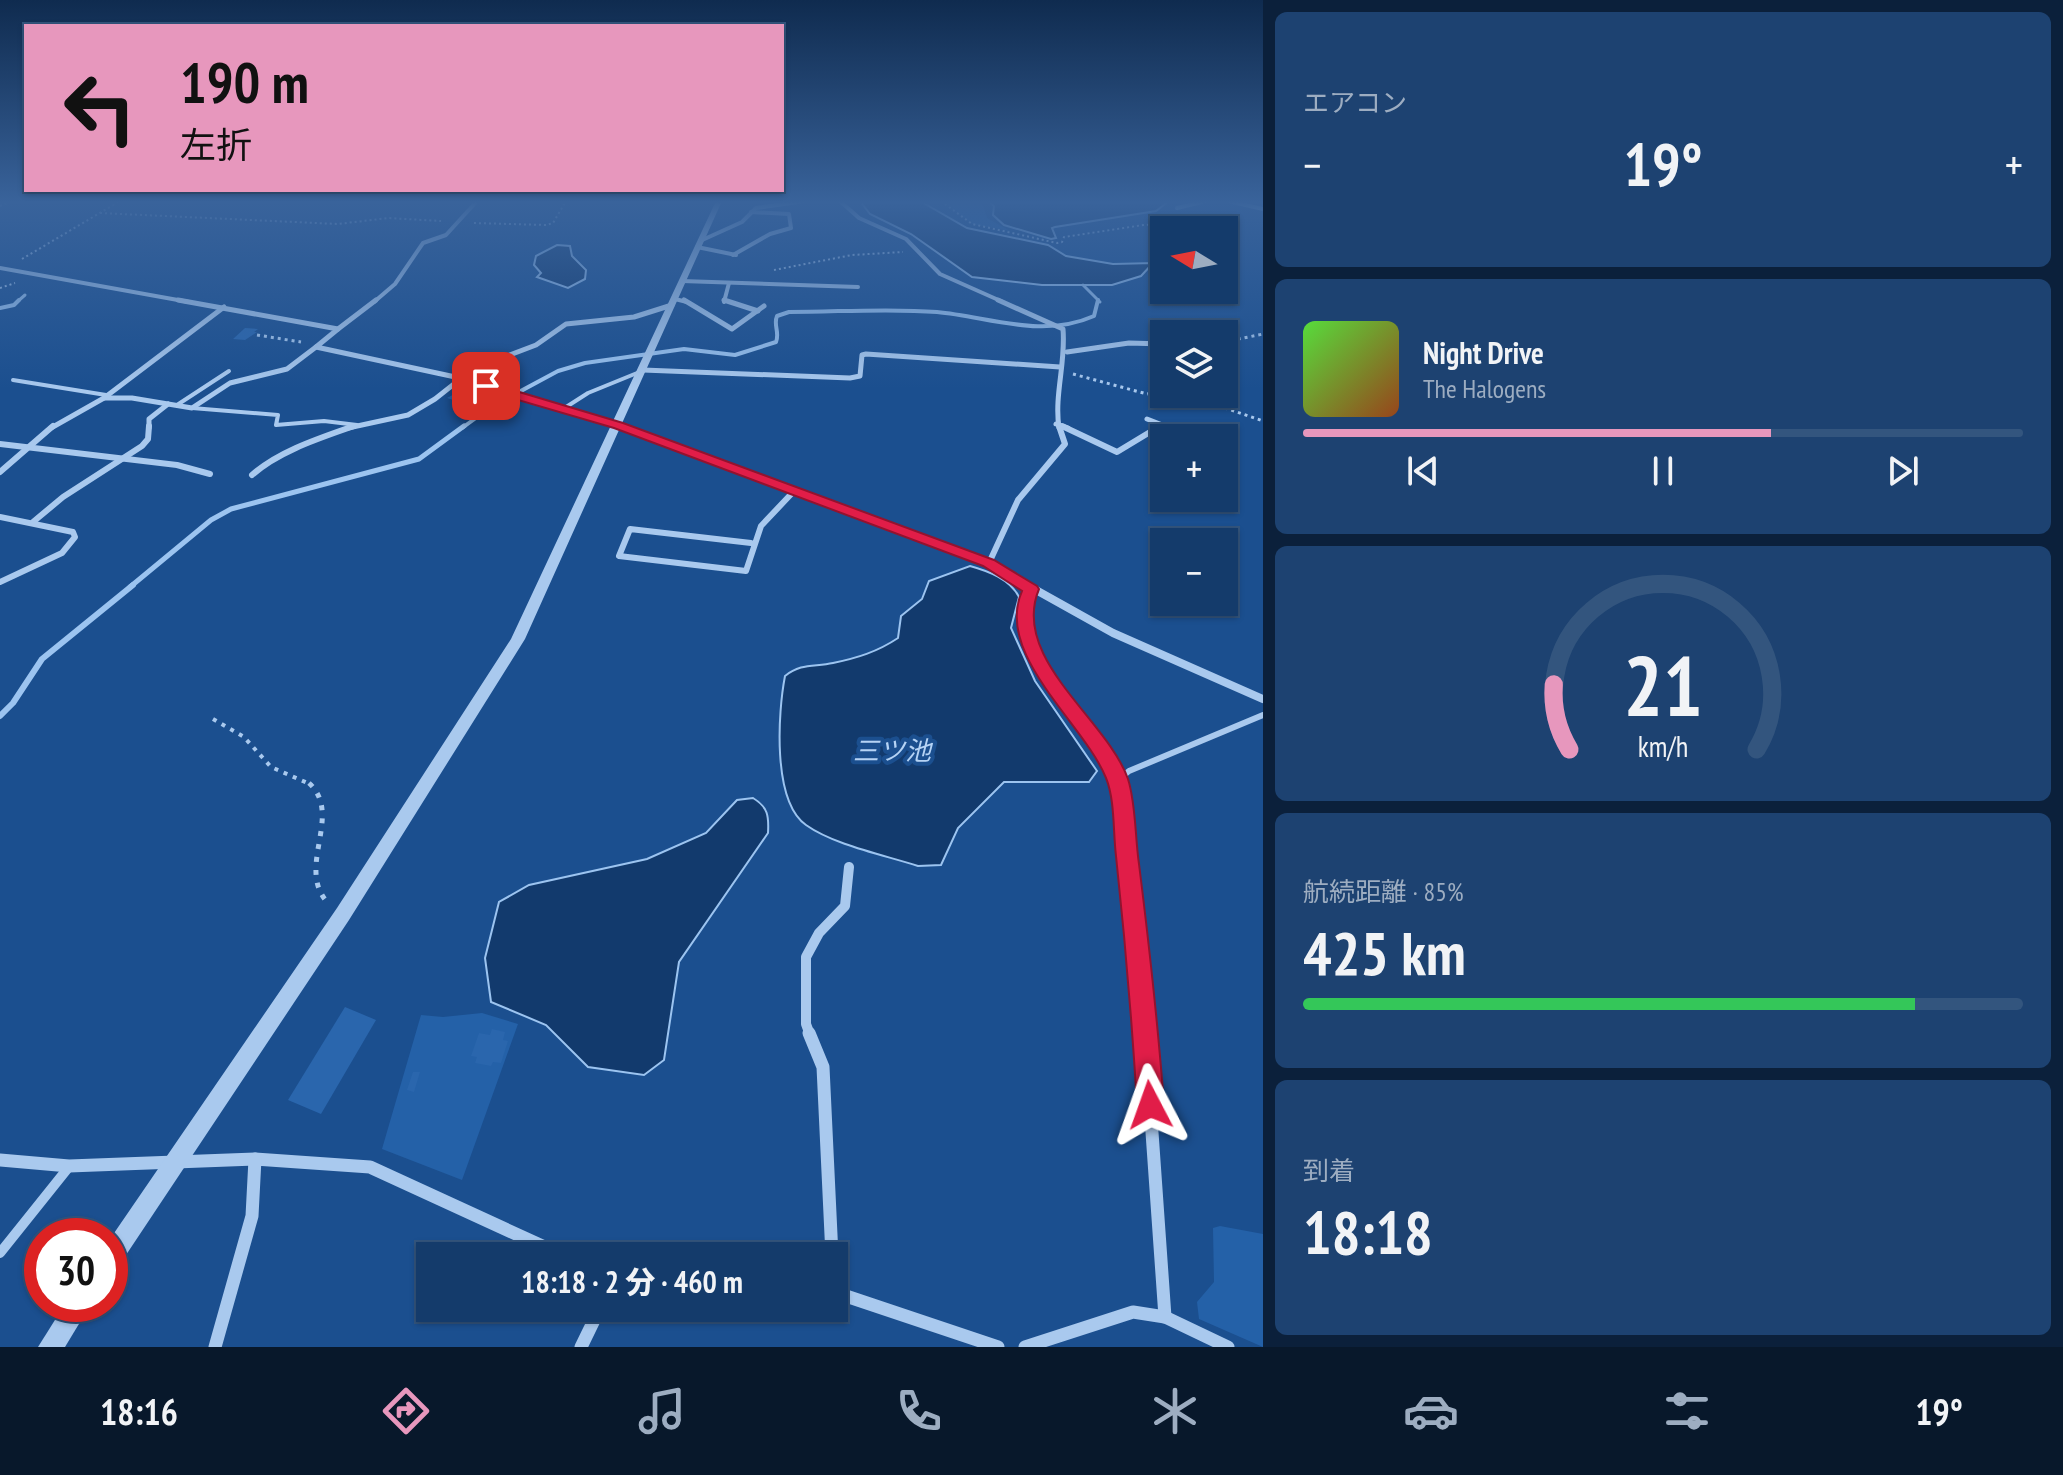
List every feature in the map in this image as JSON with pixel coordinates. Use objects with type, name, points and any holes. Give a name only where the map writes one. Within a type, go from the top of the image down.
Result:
[{"type":"street","points":[[105,396],[192,408],[236,380],[280,373],[352,321],[395,284],[409,264]]},
{"type":"street","points":[[128,1233],[343,914],[518,639],[690,264]]},
{"type":"street","points":[[930,264],[940,274],[1063,329],[1067,352],[1060,368],[1056,424],[1065,444],[1018,500],[989,563]]},
{"type":"street","points":[[1,268],[338,329]]},
{"type":"street","points":[[682,281],[858,287]]},
{"type":"street","points":[[729,283],[723,302],[758,311]]},
{"type":"street","points":[[252,475],[262,466],[319,438],[357,425],[408,415],[435,399],[473,369],[536,345],[566,324],[634,317],[682,299],[732,329],[764,306]]},
{"type":"street","points":[[0,472],[52,427],[105,396],[224,307]]},
{"type":"street","points":[[1067,352],[1129,343],[1150,344]]},
{"type":"street","points":[[315,345],[365,360],[460,378],[618,426],[989,563],[1113,633],[1263,699]]},
{"type":"street","points":[[643,370],[850,378],[860,376],[862,355],[866,354],[1060,368]]},
{"type":"street","points":[[33,522],[63,497],[148,439],[149,419],[168,404]]},
{"type":"street","points":[[1147,419],[1160,424]]},
{"type":"street","points":[[1056,424],[1084,434],[1117,452],[1150,432]]},
{"type":"street","points":[[0,444],[177,465],[210,474]]},
{"type":"street","points":[[751,543],[630,529],[619,556],[746,571],[751,543],[765,517],[794,491]]},
{"type":"street","points":[[0,517],[73,532],[75,537],[62,553],[0,582]]},
{"type":"street","points":[[1031,589],[1025,605],[1025,623],[1033,648],[1047,677],[1095,739],[1118,780],[1142,985],[1165,1317]]},
{"type":"street","points":[[831,1242],[823,1067],[806,1024],[806,957],[819,933],[845,906],[849,867]]},
{"type":"street","points":[[215,1347],[252,1216],[255,1159]]},
{"type":"street","points":[[0,1160],[69,1166],[255,1159],[370,1167],[533,1242]]},
{"type":"street","points":[[848,1297],[998,1347]]},
{"type":"street","points":[[1025,1347],[1133,1312],[1165,1317],[1228,1347]]},
{"type":"street","points":[[50,1347],[67,1322]]},
{"type":"street","points":[[581,1347],[593,1322]]},
{"type":"lane","points":[[563,409],[588,393],[643,370]]},
{"type":"lane","points":[[177,405],[229,371]]},
{"type":"lane","points":[[218,379],[236,380]]},
{"type":"lane","points":[[13,380],[58,385],[105,396]]},
{"type":"lane","points":[[192,408],[278,415],[276,425],[324,421],[357,425]]},
{"type":"lane","points":[[1118,780],[1129,771],[1263,715]]},
{"type":"lane","points":[[0,1253],[69,1166]]},
{"type":"path","points":[[774,270],[806,264]]},
{"type":"path","points":[[1238,339],[1263,334]]},
{"type":"path","points":[[257,335],[315,345]]},
{"type":"path","points":[[1060,368],[1150,393]]},
{"type":"path","points":[[1225,408],[1263,421]]},
{"type":"path","points":[[213,719],[237,729],[264,762],[311,783],[320,797],[322,812],[316,841],[315,885],[319,897],[343,914]]},
{"type":"shaded area","points":[[482,1013],[518,1024],[462,1180],[382,1149],[421,1015],[443,1017]]},
{"type":"shaded area","points":[[1220,1226],[1263,1234],[1263,1347],[1199,1319],[1197,1302],[1214,1282],[1213,1228]]},
{"type":"water","points":[[580,264],[586,270],[585,279],[568,288],[537,277],[541,273],[534,265]]},
{"type":"water","points":[[953,264],[1150,264],[1141,276],[1112,285],[1042,285],[972,277]]},
{"type":"water","name":"三ツ池","points":[[970,566],[1004,581],[1019,597],[1011,628],[1035,681],[1097,771],[1089,782],[1004,782],[958,828],[941,865],[918,866],[845,844],[817,832],[795,813],[787,797],[780,755],[785,676],[802,667],[859,657],[890,643],[898,638],[901,616],[922,599],[929,581]]},
{"type":"water","points":[[753,798],[766,812],[768,833],[679,962],[664,1060],[644,1075],[588,1067],[546,1025],[491,1002],[485,958],[499,902],[529,885],[647,859],[706,833],[737,800]]},
{"type":"building","points":[[245,328],[258,329],[245,340],[233,339]]},
{"type":"building","points":[[469,386],[499,395],[479,408],[447,398]]},
{"type":"building","points":[[345,1007],[376,1020],[321,1114],[288,1100]]},
{"type":"building","points":[[492,1029],[505,1032],[503,1040],[508,1041],[501,1063],[493,1062],[491,1066],[475,1063],[477,1057],[471,1056],[479,1033],[490,1035]]},
{"type":"building","points":[[413,1072],[420,1072],[414,1092],[407,1090]]},
{"type":"waterway","points":[[1083,285],[1098,300]]},
{"type":"waterway","points":[[17,302],[25,295]]},
{"type":"waterway","points":[[462,428],[491,407],[558,371],[585,363],[684,349],[735,355],[776,342],[777,316],[789,312],[919,311],[1055,326],[1094,316],[1098,300]]},
{"type":"waterway","points":[[0,308],[17,302]]},
{"type":"waterway","points":[[130,587],[211,520],[231,509],[419,459],[464,426]]},
{"type":"waterway","points":[[0,716],[13,703],[42,659],[133,585]]},
{"type":"route","points":[[486,386],[618,426],[989,563],[1031,589],[1025,605],[1025,623],[1033,648],[1047,677],[1095,739],[1118,780],[1142,985],[1150,1105]]}]
